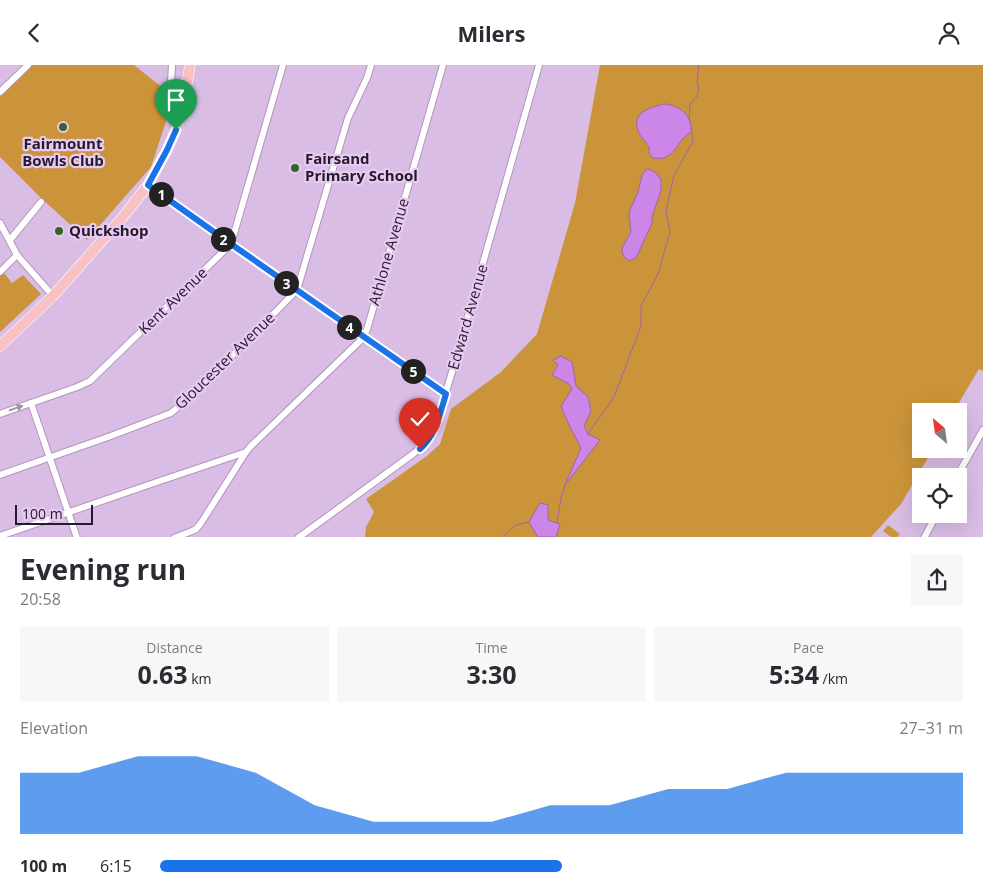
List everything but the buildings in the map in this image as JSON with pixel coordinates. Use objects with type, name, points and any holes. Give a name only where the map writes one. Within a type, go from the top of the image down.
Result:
[{"type":"main road","points":[[0,346],[53,294],[123,217],[148,185],[167,150],[181,114],[190,65]]},
{"type":"main road","points":[[0,341],[53,294]]},
{"type":"street","points":[[0,92],[28,65]]},
{"type":"street","points":[[171,82],[172,65]]},
{"type":"street","name":"Kent Avenue","points":[[0,413],[90,381],[231,244],[283,65]]},
{"type":"street","name":"Gloucester Avenue","points":[[0,475],[165,416],[177,409],[297,290],[346,126],[371,65]]},
{"type":"street","name":"Athlone Avenue","points":[[174,537],[196,529],[246,452],[364,337],[443,65]]},
{"type":"street","points":[[532,65],[539,66]]},
{"type":"street","name":"Edward Avenue","points":[[298,537],[426,444],[431,437],[446,394],[539,66]]},
{"type":"street","points":[[148,185],[446,394]]},
{"type":"street","points":[[10,240],[41,202]]},
{"type":"street","points":[[0,223],[17,255],[53,294]]},
{"type":"street","points":[[0,272],[17,255]]},
{"type":"street","points":[[31,403],[77,537]]},
{"type":"street","points":[[962,468],[983,430]]},
{"type":"street","points":[[0,536],[246,452]]},
{"type":"street","points":[[924,537],[932,523]]},
{"type":"shaded area","points":[[32,65],[134,65],[174,97],[151,167],[87,240],[0,157],[0,95]]},
{"type":"shaded area","points":[[600,65],[983,65],[983,371],[979,369],[959,403],[912,403],[912,458],[928,458],[922,468],[912,468],[912,485],[901,504],[871,537],[365,537],[366,527],[374,512],[366,499],[427,456],[440,444],[451,409],[501,372],[537,334],[575,203]]},
{"type":"shaded area","points":[[664,104],[675,106],[685,113],[690,121],[692,132],[686,135],[667,157],[653,158],[649,154],[649,148],[637,128],[638,117],[646,110]]},
{"type":"shaded area","points":[[649,169],[661,179],[661,190],[652,217],[652,223],[637,256],[630,261],[624,257],[622,251],[631,232],[630,210],[638,192],[642,175]]},
{"type":"shaded area","points":[[5,274],[12,283],[23,275],[41,294],[0,332],[0,276]]},
{"type":"shaded area","points":[[561,356],[572,362],[576,386],[588,397],[591,411],[584,426],[588,434],[600,440],[565,485],[581,448],[561,406],[572,389],[569,384],[552,375],[558,365],[553,360]]},
{"type":"shaded area","points":[[540,503],[548,505],[548,520],[560,524],[556,537],[538,537],[529,522]]},
{"type":"shaded area","points":[[888,525],[900,534],[897,537],[891,537],[883,531]]},
{"type":"waterway","points":[[689,120],[690,105],[699,90],[697,82],[699,65]]},
{"type":"waterway","points":[[588,434],[614,397],[641,326],[641,306],[658,274],[670,232],[666,211],[674,175],[693,141],[691,129]]},
{"type":"waterway","points":[[557,523],[565,485]]},
{"type":"waterway","points":[[504,537],[516,525],[529,522]]},
{"type":"place","name":"Fairmount Bowls Club","points":[[63,127]]},
{"type":"place","name":"Fairsand Primary School","points":[[295,168]]},
{"type":"place","name":"Quickshop","points":[[59,231]]},
{"type":"route","points":[[176,130],[148,185],[446,394],[431,437],[420,449]]}]
